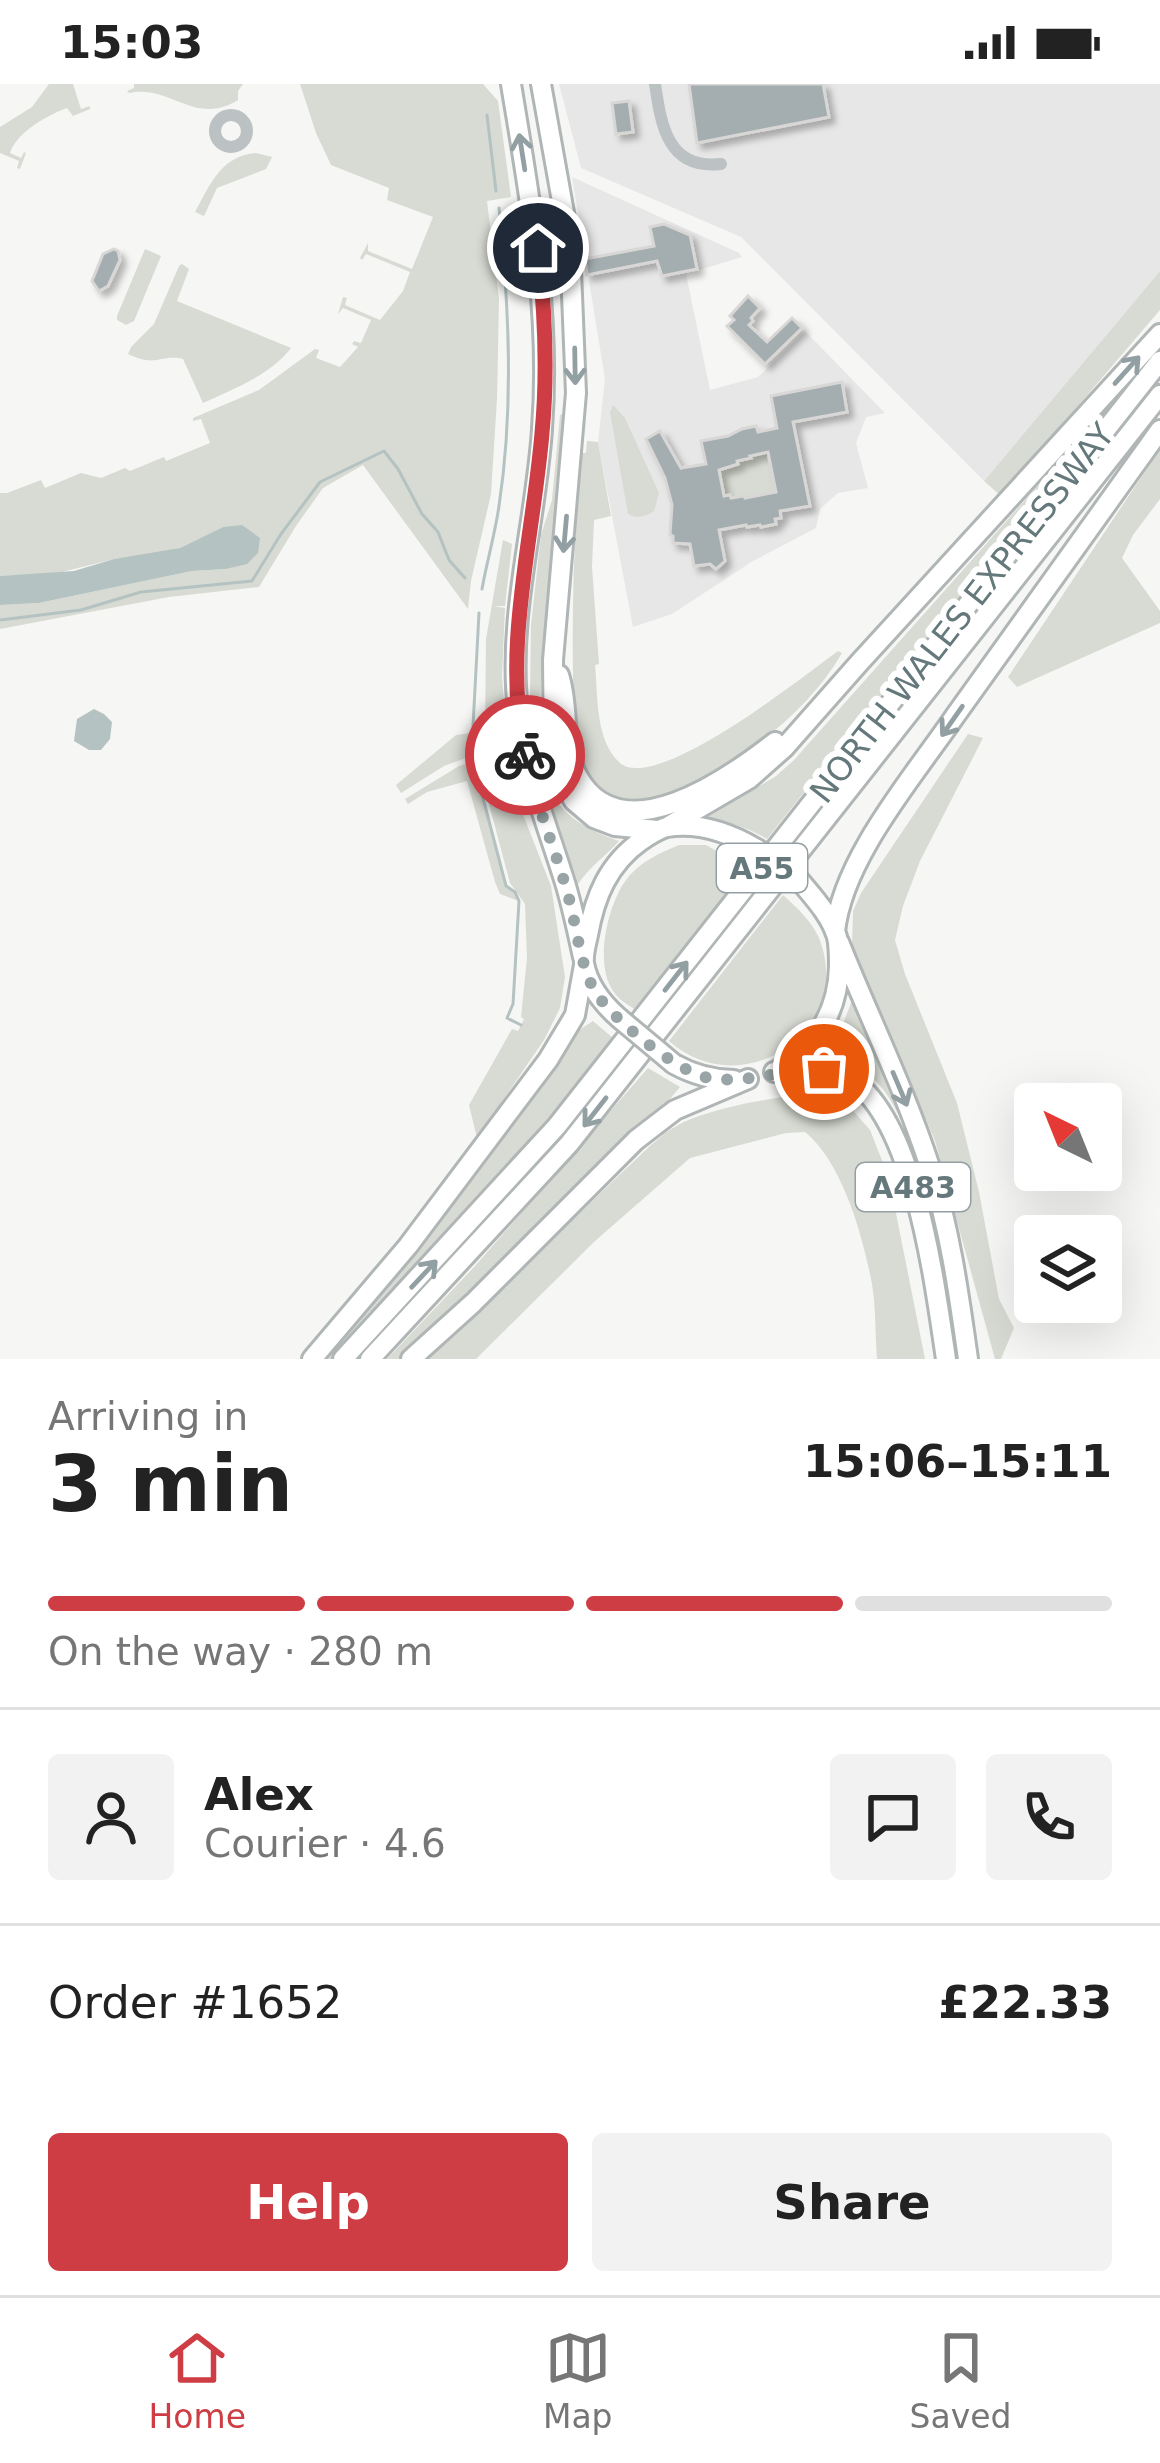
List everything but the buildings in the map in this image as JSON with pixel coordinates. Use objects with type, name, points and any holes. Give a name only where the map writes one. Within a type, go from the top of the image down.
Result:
[{"type":"highway","points":[[511,84],[538,248],[545,333],[542,432],[515,664],[532,788],[566,887],[592,988],[619,1018],[674,1064],[710,1078],[748,1079]]},
{"type":"highway","points":[[541,84],[570,247],[576,371],[553,660],[552,726],[561,779],[574,801],[594,818],[615,826],[696,826],[738,838],[800,881],[837,937]]},
{"type":"highway","points":[[312,1359],[408,1246],[548,1060],[575,1015],[597,896],[624,854],[749,779],[784,748],[1160,334]]},
{"type":"highway","name":"NORTH WALES EXPRESSWAY","points":[[344,1359],[557,1126],[1160,361]]},
{"type":"highway","name":"NORTH WALES EXPRESSWAY","points":[[370,1359],[569,1144],[1160,395]]},
{"type":"highway","points":[[411,1359],[637,1140],[675,1110],[774,1072],[796,1058],[826,1022],[838,981],[842,894],[855,867],[894,804],[1160,430]]},
{"type":"highway","points":[[553,660],[565,693],[575,774],[596,798],[627,811],[673,803],[730,776],[774,743],[859,663]]},
{"type":"highway","name":"A483","points":[[837,937],[931,1170],[948,1236],[968,1359]]},
{"type":"highway","name":"A483","points":[[774,1072],[824,1069],[843,1075],[858,1084],[883,1113],[913,1186],[946,1359]]},
{"type":"street","points":[[655,84],[662,131],[669,141],[696,162],[721,164]]},
{"type":"shaded area","points":[[49,84],[73,84],[81,109],[90,109],[73,116],[67,108],[26,132],[10,153],[21,158],[26,153],[17,168],[19,161],[0,153],[0,127],[32,107]]},
{"type":"shaded area","points":[[134,84],[243,84],[238,100],[208,109],[158,94],[129,93]]},
{"type":"shaded area","points":[[300,84],[483,84],[498,101],[511,197],[487,201],[499,299],[497,399],[491,494],[468,609],[363,465],[323,488],[259,587],[169,597],[0,629],[0,605],[39,603],[247,563],[258,553],[223,527],[160,553],[54,574],[0,576],[0,493],[41,480],[45,488],[81,473],[101,478],[164,457],[166,461],[210,443],[201,419],[193,418],[259,390],[315,349],[319,350],[316,358],[340,367],[358,347],[354,341],[361,343],[371,320],[343,308],[338,314],[343,297],[347,298],[345,305],[380,320],[403,291],[410,272],[366,254],[360,258],[368,243],[368,251],[412,269],[433,217],[387,200],[389,188],[331,165]]},
{"type":"shaded area","points":[[559,84],[1160,84],[1160,271],[984,481],[741,237],[581,168]]},
{"type":"shaded area","points":[[256,153],[272,157],[266,169],[217,188],[204,216],[195,212],[226,165]]},
{"type":"shaded area","points":[[572,177],[742,257],[686,274],[710,390],[758,377],[805,331],[885,413],[866,417],[856,443],[868,488],[838,493],[820,509],[816,528],[753,561],[672,614],[633,627],[598,442],[605,379]]},
{"type":"shaded area","points":[[145,249],[161,256],[134,321],[126,325],[117,316]]},
{"type":"shaded area","points":[[182,264],[189,269],[177,301],[291,348],[262,374],[203,403],[183,359],[146,360],[128,354],[154,324]]},
{"type":"shaded area","points":[[1160,271],[1160,310],[1001,496],[984,481]]},
{"type":"shaded area","points":[[1115,399],[767,839],[708,817],[794,760]]},
{"type":"shaded area","points":[[613,405],[625,418],[659,493],[654,511],[644,516],[628,514],[610,412]]},
{"type":"shaded area","points":[[564,413],[544,641],[541,759],[548,785],[568,814],[619,841],[578,884],[543,783],[530,692],[531,625],[541,535],[552,500],[560,415]]},
{"type":"shaded area","points":[[587,441],[598,442],[611,516],[594,520],[592,567],[599,664],[595,665],[602,730],[620,763],[638,768],[696,748],[838,651],[842,653],[814,692],[760,742],[700,783],[655,801],[623,802],[595,789],[577,752],[574,564],[581,453],[586,453]]},
{"type":"shaded area","points":[[1160,449],[1160,499],[1122,558],[1160,611],[1160,623],[1017,687],[1008,677]]},
{"type":"shaded area","points":[[768,452],[776,495],[724,496],[719,470]]},
{"type":"shaded area","points":[[242,525],[260,538],[258,553],[247,564],[39,603],[0,605],[0,576],[74,571],[180,548],[223,527]]},
{"type":"shaded area","points":[[503,540],[512,544],[505,606],[494,606],[505,608],[502,676],[507,739],[444,766],[401,793],[396,785],[456,735],[485,731],[486,639]]},
{"type":"shaded area","points":[[94,709],[112,722],[110,739],[101,750],[89,750],[74,741],[77,719]]},
{"type":"shaded area","points":[[968,734],[983,738],[920,861],[895,940],[957,1103],[999,1299],[1014,1328],[1001,1359],[995,1359],[935,1141],[852,945],[853,911],[861,893]]},
{"type":"shaded area","points":[[498,754],[506,758],[551,886],[565,977],[560,1008],[544,1040],[477,1138],[469,1105],[512,1029],[518,1031],[524,1019],[525,904],[510,883],[482,778],[478,780],[506,885],[519,901],[500,894],[467,781],[427,792],[408,804],[405,799],[459,766]]},
{"type":"shaded area","points":[[679,845],[706,845],[747,868],[634,1009],[615,994],[607,979],[604,948],[610,914],[630,875]]},
{"type":"shaded area","points":[[783,895],[816,932],[826,972],[821,1002],[807,1029],[785,1049],[758,1061],[728,1065],[698,1059],[669,1041]]},
{"type":"shaded area","points":[[852,1000],[910,1136],[877,1082],[854,1066],[820,1054],[839,1035]]},
{"type":"shaded area","points":[[593,1021],[613,1038],[521,1152],[358,1335],[333,1359],[324,1359],[474,1178],[579,1030]]},
{"type":"shaded area","points":[[648,1068],[680,1087],[658,1113],[403,1359],[387,1359],[475,1266]]},
{"type":"shaded area","points":[[809,1094],[848,1105],[870,1130],[889,1178],[925,1359],[877,1359],[872,1284],[857,1223],[841,1181],[805,1132],[690,1158],[595,1241],[476,1359],[426,1359],[669,1131],[721,1109]]},
{"type":"waterway","points":[[487,115],[496,191]]},
{"type":"waterway","points":[[482,589],[499,506],[507,432],[507,320],[499,208]]},
{"type":"waterway","points":[[0,620],[81,610],[141,592],[252,581],[320,482],[384,451],[438,532],[449,560],[465,578]]},
{"type":"waterway","points":[[473,726],[479,613]]},
{"type":"waterway","points":[[478,779],[506,886],[519,901],[513,1004],[507,1018],[521,1025]]},
{"type":"way so far","points":[[525,755],[584,964],[604,1004],[691,1073],[728,1080],[824,1069]]},
{"type":"route","points":[[525,755],[515,664],[542,432],[545,333],[538,248]]}]
